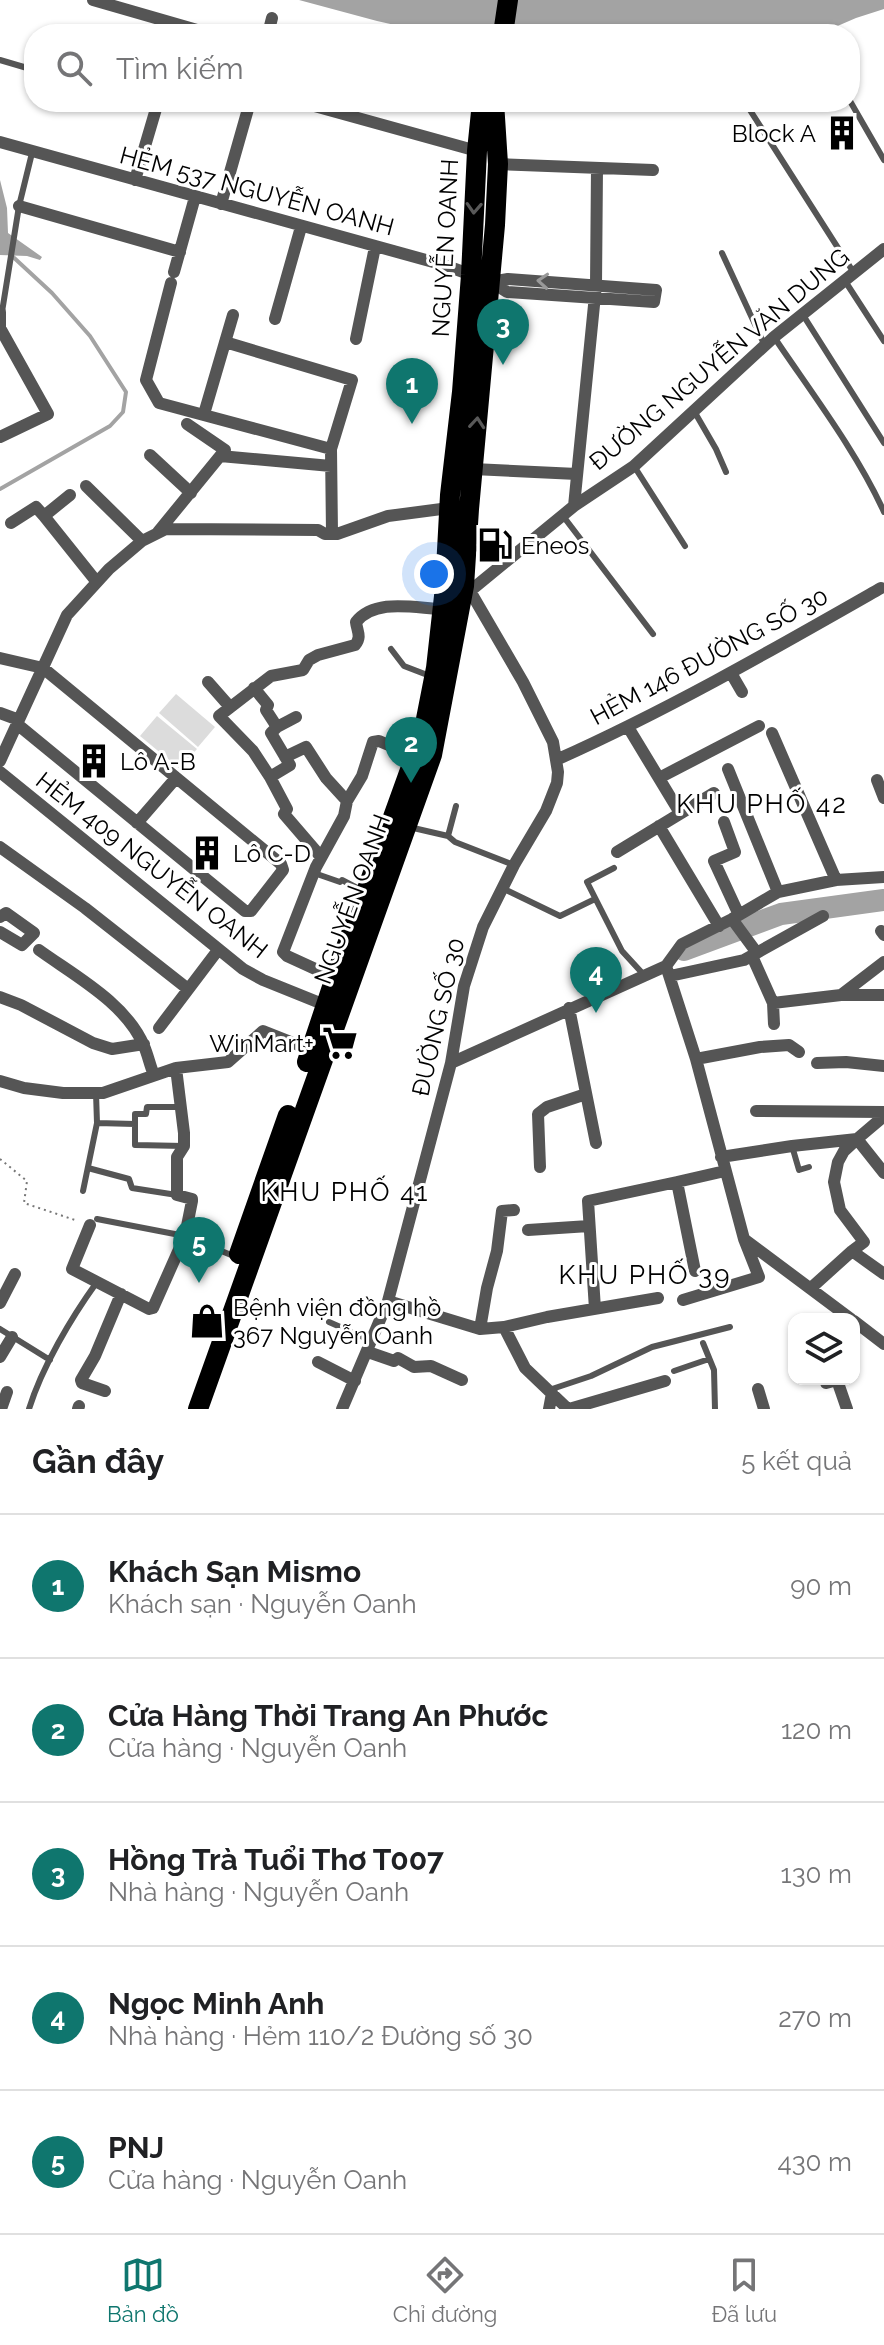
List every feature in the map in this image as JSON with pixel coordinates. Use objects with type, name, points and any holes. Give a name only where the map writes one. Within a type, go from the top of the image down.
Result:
[{"type":"main road","points":[[494,24],[498,0]]},
{"type":"main road","points":[[504,24],[508,0]]},
{"type":"main road","name":"NGUYỄN OANH","points":[[198,1409],[432,755],[460,587],[462,392],[471,275],[465,249],[481,112]]},
{"type":"main road","name":"NGUYỄN OANH","points":[[185,1409],[415,756],[434,677],[442,609],[460,587],[476,545],[459,508],[473,469],[491,282],[498,164],[495,112]]},
{"type":"street","points":[[93,0],[164,24]]},
{"type":"street","points":[[270,24],[272,18]]},
{"type":"street","points":[[135,180],[153,112]]},
{"type":"street","points":[[221,204],[247,112]]},
{"type":"street","points":[[340,112],[477,151]]},
{"type":"street","name":"HẺM 537 NGUYỄN OANH","points":[[0,142],[301,227],[445,263],[491,282]]},
{"type":"street","points":[[498,164],[653,170]]},
{"type":"street","points":[[574,506],[595,291],[597,168]]},
{"type":"street","points":[[195,197],[146,380],[151,392],[159,403],[331,449]]},
{"type":"street","points":[[19,209],[180,252]]},
{"type":"street","points":[[275,319],[301,227]]},
{"type":"street","points":[[356,339],[375,247]]},
{"type":"street","name":"ĐƯỜNG NGUYỄN VĂN DUNG","points":[[460,587],[634,466],[770,342],[884,249]]},
{"type":"street","points":[[491,282],[508,279],[595,291]]},
{"type":"street","points":[[0,437],[48,414],[0,327],[1,312]]},
{"type":"street","points":[[204,414],[233,315]]},
{"type":"street","points":[[225,342],[352,380],[331,449],[328,534]]},
{"type":"street","points":[[0,761],[67,615],[96,581],[142,541],[158,532],[225,450],[187,424]]},
{"type":"street","points":[[150,455],[191,493]]},
{"type":"street","points":[[220,456],[331,466]]},
{"type":"street","points":[[473,469],[577,474]]},
{"type":"street","points":[[86,486],[142,541]]},
{"type":"street","points":[[44,516],[70,495]]},
{"type":"street","points":[[11,523],[36,507],[96,581]]},
{"type":"street","points":[[158,532],[165,536],[319,538],[388,516],[459,508]]},
{"type":"street","name":"ĐƯỜNG SỐ 30","points":[[342,1409],[388,1301],[451,1063],[464,986],[483,927],[546,811],[557,783],[553,742],[523,682],[460,587]]},
{"type":"street","name":"HẺM 146 ĐƯỜNG SỐ 30","points":[[556,760],[628,727],[731,673],[881,588]]},
{"type":"street","points":[[321,857],[284,814],[287,809],[253,751],[219,718],[271,676],[303,670],[309,660],[318,655],[355,645],[360,635],[356,622],[370,610],[382,607],[442,609]]},
{"type":"street","points":[[0,658],[43,668],[281,864],[283,870],[251,911],[245,911],[18,722],[0,713]]},
{"type":"street","points":[[731,673],[742,692]]},
{"type":"street","points":[[208,682],[230,707]]},
{"type":"street","points":[[254,688],[268,705],[266,710],[277,727]]},
{"type":"street","points":[[270,777],[290,766],[271,733],[296,717]]},
{"type":"street","points":[[659,778],[759,726]]},
{"type":"street","points":[[628,727],[680,813]]},
{"type":"street","points":[[772,733],[836,880]]},
{"type":"street","points":[[335,978],[283,952],[321,857],[362,776],[373,742],[379,741],[415,756]]},
{"type":"street","points":[[285,757],[306,747],[326,778],[347,801]]},
{"type":"street","points":[[728,769],[778,892]]},
{"type":"street","name":"HẺM 409 NGUYỄN OANH","points":[[0,772],[243,969],[325,1005]]},
{"type":"street","points":[[137,823],[176,778]]},
{"type":"street","points":[[877,780],[884,798]]},
{"type":"street","points":[[617,852],[714,793]]},
{"type":"street","points":[[724,822],[735,852],[714,861],[773,1003],[774,1024]]},
{"type":"street","points":[[659,826],[719,926]]},
{"type":"street","points":[[0,847],[85,908],[188,989]]},
{"type":"street","points":[[683,1300],[759,1277],[744,1239],[696,1059],[668,971],[682,944],[719,926],[738,924],[778,892],[836,880],[884,877]]},
{"type":"street","points":[[0,917],[6,913],[34,933],[22,945],[0,932]]},
{"type":"street","points":[[451,1063],[644,975],[744,960],[823,916]]},
{"type":"street","points":[[39,950],[113,1005],[130,1023],[144,1044],[154,1075]]},
{"type":"street","points":[[159,1028],[218,950]]},
{"type":"street","points":[[841,995],[884,962]]},
{"type":"street","points":[[773,1003],[841,995],[884,995]]},
{"type":"street","points":[[0,997],[93,1043],[112,1049],[144,1044]]},
{"type":"street","points":[[569,1008],[596,1143]]},
{"type":"street","points":[[0,1081],[63,1093],[100,1093],[176,1068],[228,1062],[263,1031],[311,1050]]},
{"type":"street","points":[[696,1059],[789,1045],[799,1052]]},
{"type":"street","points":[[817,1063],[884,1066]]},
{"type":"street","points":[[94,1222],[72,1269],[149,1309],[153,1308],[185,1236],[192,1201],[177,1195],[177,1157],[184,1146],[176,1068]]},
{"type":"street","points":[[540,1167],[538,1114],[547,1107],[586,1094]]},
{"type":"street","points":[[756,1111],[884,1114]]},
{"type":"street","points":[[811,1288],[864,1242],[840,1210],[834,1172],[844,1151],[884,1114]]},
{"type":"street","points":[[721,1157],[857,1139]]},
{"type":"street","points":[[857,1139],[884,1173]]},
{"type":"street","points":[[595,1309],[588,1201],[725,1171]]},
{"type":"street","points":[[677,1182],[695,1271]]},
{"type":"street","points":[[480,1329],[497,1251],[502,1211],[514,1210]]},
{"type":"street","points":[[528,1230],[589,1226]]},
{"type":"street","points":[[744,1239],[843,1313]]},
{"type":"street","points":[[852,1251],[884,1274]]},
{"type":"street","points":[[0,1303],[15,1274]]},
{"type":"street","points":[[105,1391],[81,1380],[95,1356],[121,1294]]},
{"type":"street","points":[[388,1301],[480,1329],[658,1298]]},
{"type":"street","points":[[860,1326],[884,1344]]},
{"type":"street","points":[[504,1327],[525,1368],[568,1409],[669,1376]]},
{"type":"street","points":[[0,1357],[12,1337]]},
{"type":"street","points":[[370,1347],[394,1361],[398,1358],[414,1367],[431,1366],[462,1380]]},
{"type":"street","points":[[318,1362],[355,1381]]},
{"type":"street","points":[[839,1385],[847,1409]]},
{"type":"street","points":[[758,1389],[764,1409]]},
{"type":"street","points":[[1,1409],[7,1392]]},
{"type":"street","points":[[549,1409],[550,1392]]},
{"type":"lane","points":[[0,60],[24,67]]},
{"type":"lane","points":[[751,112],[850,277],[884,341]]},
{"type":"lane","points":[[856,112],[884,160]]},
{"type":"lane","points":[[1,312],[32,153]]},
{"type":"lane","points":[[722,253],[770,342],[840,437],[884,512]]},
{"type":"lane","points":[[803,315],[884,443]]},
{"type":"lane","points":[[694,411],[726,472]]},
{"type":"lane","points":[[634,466],[685,546]]},
{"type":"lane","points":[[562,515],[653,634]]},
{"type":"lane","points":[[391,649],[404,666],[434,677]]},
{"type":"lane","points":[[448,836],[456,806]]},
{"type":"lane","points":[[406,826],[448,836],[455,842],[514,865]]},
{"type":"lane","points":[[614,868],[587,882],[622,951],[644,975]]},
{"type":"lane","points":[[313,877],[342,880],[367,893]]},
{"type":"lane","points":[[502,888],[560,916],[595,899]]},
{"type":"lane","points":[[83,1191],[100,1093]]},
{"type":"lane","points":[[182,1107],[147,1107],[146,1114],[135,1114],[135,1145],[184,1146]]},
{"type":"lane","points":[[97,1123],[135,1124]]},
{"type":"lane","points":[[792,1146],[799,1170],[809,1167]]},
{"type":"lane","points":[[88,1168],[129,1179],[132,1188],[177,1195]]},
{"type":"lane","points":[[94,1222],[185,1236],[238,1258]]},
{"type":"lane","points":[[29,1409],[37,1383],[97,1282]]},
{"type":"lane","points":[[329,1322],[370,1347]]},
{"type":"lane","points":[[550,1392],[652,1347],[730,1327]]},
{"type":"lane","points":[[0,1329],[50,1360]]},
{"type":"lane","points":[[703,1343],[714,1370],[715,1409]]},
{"type":"lane","points":[[669,1376],[709,1359]]},
{"type":"path","points":[[0,1159],[27,1181],[24,1203],[94,1222]]},
{"type":"shaded area","points":[[299,0],[884,0],[884,9],[842,24],[390,24]]},
{"type":"shaded area","points":[[0,180],[7,208],[8,233],[42,257],[40,260],[0,255]]},
{"type":"shaded area","points":[[176,694],[215,727],[198,747],[159,713]]},
{"type":"shaded area","points":[[157,716],[197,749],[180,769],[140,736]]},
{"type":"waterway","points":[[0,489],[110,426],[123,412],[126,392],[90,336],[52,293],[11,255]]},
{"type":"waterway","points":[[684,950],[781,914],[884,900]]},
{"type":"place","name":"Block A","points":[[842,133]]},
{"type":"place","name":"Hồng Trà Tuổi Thơ T007","points":[[503,365]]},
{"type":"place","name":"Khách Sạn Mismo","points":[[412,424]]},
{"type":"place","name":"Eneos","points":[[495,545]]},
{"type":"place","name":"Lô A-B","points":[[94,761]]},
{"type":"place","name":"Cửa Hàng Thời Trang An Phước","points":[[411,783]]},
{"type":"place","name":"Lô C-D","points":[[207,853]]},
{"type":"place","name":"Ngọc Minh Anh","points":[[596,1013]]},
{"type":"place","name":"WinMart+","points":[[340,1043]]},
{"type":"place","name":"PNJ","points":[[199,1283]]},
{"type":"place","name":"Bệnh viện đồng hồ 367 Nguyễn Oanh","points":[[207,1321]]},
{"type":"district","name":"KHU PHỐ 42","points":[[762,804]]},
{"type":"district","name":"KHU PHỐ 41","points":[[345,1192]]},
{"type":"district","name":"KHU PHỐ 39","points":[[645,1275]]}]
